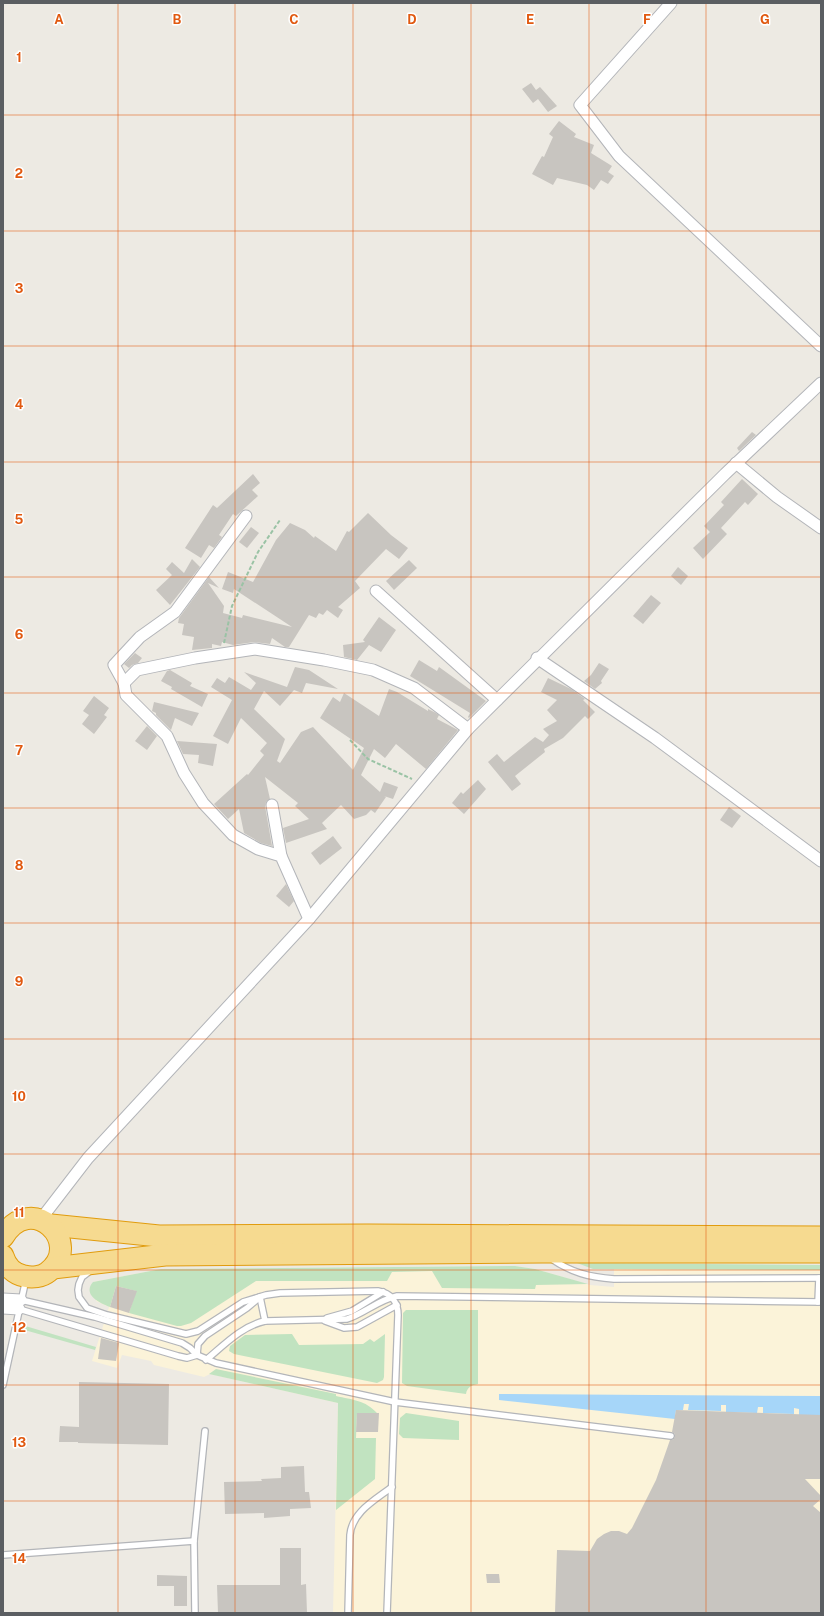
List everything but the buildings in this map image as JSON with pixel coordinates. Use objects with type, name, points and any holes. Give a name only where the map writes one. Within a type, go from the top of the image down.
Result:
[{"type":"highway","points":[[5,1232],[18,1221],[30,1218],[46,1222],[159,1236],[368,1235],[821,1237]]},
{"type":"highway","points":[[46,1222],[58,1235],[61,1246],[59,1257],[53,1268]]},
{"type":"highway","points":[[11,1267],[41,1275],[53,1268],[165,1255],[542,1252],[821,1252]]},
{"type":"street","points":[[671,3],[580,105],[619,156],[821,346]]},
{"type":"street","points":[[46,1222],[88,1158],[310,918],[468,729],[736,463],[821,383]]},
{"type":"street","points":[[736,463],[777,497],[821,528]]},
{"type":"street","points":[[246,516],[175,612],[140,637],[114,665],[124,683],[126,695],[166,736],[184,773],[204,803],[234,835],[258,849],[281,856]]},
{"type":"street","points":[[376,591],[497,700]]},
{"type":"street","points":[[124,683],[136,670],[195,658],[255,649],[324,660],[373,670],[414,688],[468,729]]},
{"type":"street","points":[[538,659],[655,738],[821,861]]},
{"type":"street","points":[[272,806],[281,856],[310,918]]},
{"type":"street","points":[[3,1299],[20,1305]]},
{"type":"street","points":[[3,1308],[20,1305]]},
{"type":"lane","points":[[206,1360],[246,1328],[265,1321],[348,1319],[392,1297],[820,1302],[820,1278],[614,1279],[590,1277],[557,1263],[542,1252]]},
{"type":"lane","points":[[165,1255],[93,1270],[82,1277],[79,1284],[79,1297],[87,1308],[97,1312],[186,1334],[198,1331],[243,1302],[280,1293],[383,1292],[392,1297],[397,1305],[398,1315],[387,1613]]},
{"type":"lane","points":[[3,1385],[20,1305],[11,1267]]},
{"type":"lane","points":[[321,1319],[352,1312],[383,1292]]},
{"type":"lane","points":[[260,1297],[265,1321]]},
{"type":"lane","points":[[197,1355],[198,1344],[205,1336],[247,1308],[260,1297]]},
{"type":"lane","points":[[20,1305],[178,1356],[187,1358],[197,1355]]},
{"type":"lane","points":[[20,1305],[95,1317],[182,1343],[206,1360],[226,1366],[395,1402],[671,1436]]},
{"type":"lane","points":[[321,1319],[337,1326],[350,1328],[363,1324],[397,1305]]},
{"type":"lane","points":[[195,1613],[194,1541],[204,1431]]},
{"type":"lane","points":[[348,1613],[350,1535],[352,1523],[360,1513],[392,1487]]},
{"type":"lane","points":[[3,1555],[194,1541]]},
{"type":"path","points":[[221,654],[232,606],[258,552],[280,520]]},
{"type":"path","points":[[350,740],[368,759],[422,784]]},
{"type":"shaded area","points":[[515,1266],[535,1269],[590,1285],[614,1287],[614,1269],[821,1270],[821,1613],[333,1613],[338,1403],[210,1374],[204,1377],[154,1365],[151,1361],[122,1355],[117,1368],[92,1361],[109,1307],[96,1301],[93,1282],[161,1269]]},
{"type":"green space","points":[[577,1263],[821,1265],[821,1270],[593,1269]]},
{"type":"green space","points":[[515,1266],[535,1269],[588,1284],[536,1285],[535,1289],[442,1288],[432,1271],[392,1272],[387,1281],[256,1281],[191,1323],[181,1326],[129,1313],[136,1291],[116,1286],[110,1307],[97,1301],[91,1295],[90,1291],[90,1287],[93,1282],[161,1269]]},
{"type":"green space","points":[[406,1310],[478,1310],[478,1384],[470,1387],[466,1394],[407,1386],[402,1383],[403,1313]]},
{"type":"green space","points":[[22,1325],[96,1347],[95,1350],[21,1329]]},
{"type":"green space","points":[[292,1334],[299,1345],[363,1344],[370,1339],[374,1342],[385,1334],[383,1380],[377,1383],[234,1354],[229,1351],[230,1346],[245,1335]]},
{"type":"green space","points":[[216,1369],[336,1394],[336,1396],[368,1405],[377,1413],[357,1413],[356,1438],[376,1438],[375,1479],[336,1510],[338,1403],[209,1374]]},
{"type":"green space","points":[[406,1413],[459,1421],[459,1440],[403,1438],[399,1434],[400,1418]]},
{"type":"water","points":[[499,1394],[821,1396],[821,1415],[799,1415],[799,1409],[794,1408],[794,1414],[763,1413],[763,1407],[758,1407],[757,1413],[726,1412],[726,1405],[721,1405],[721,1411],[688,1410],[689,1404],[684,1404],[683,1410],[676,1410],[675,1419],[499,1400]]}]
